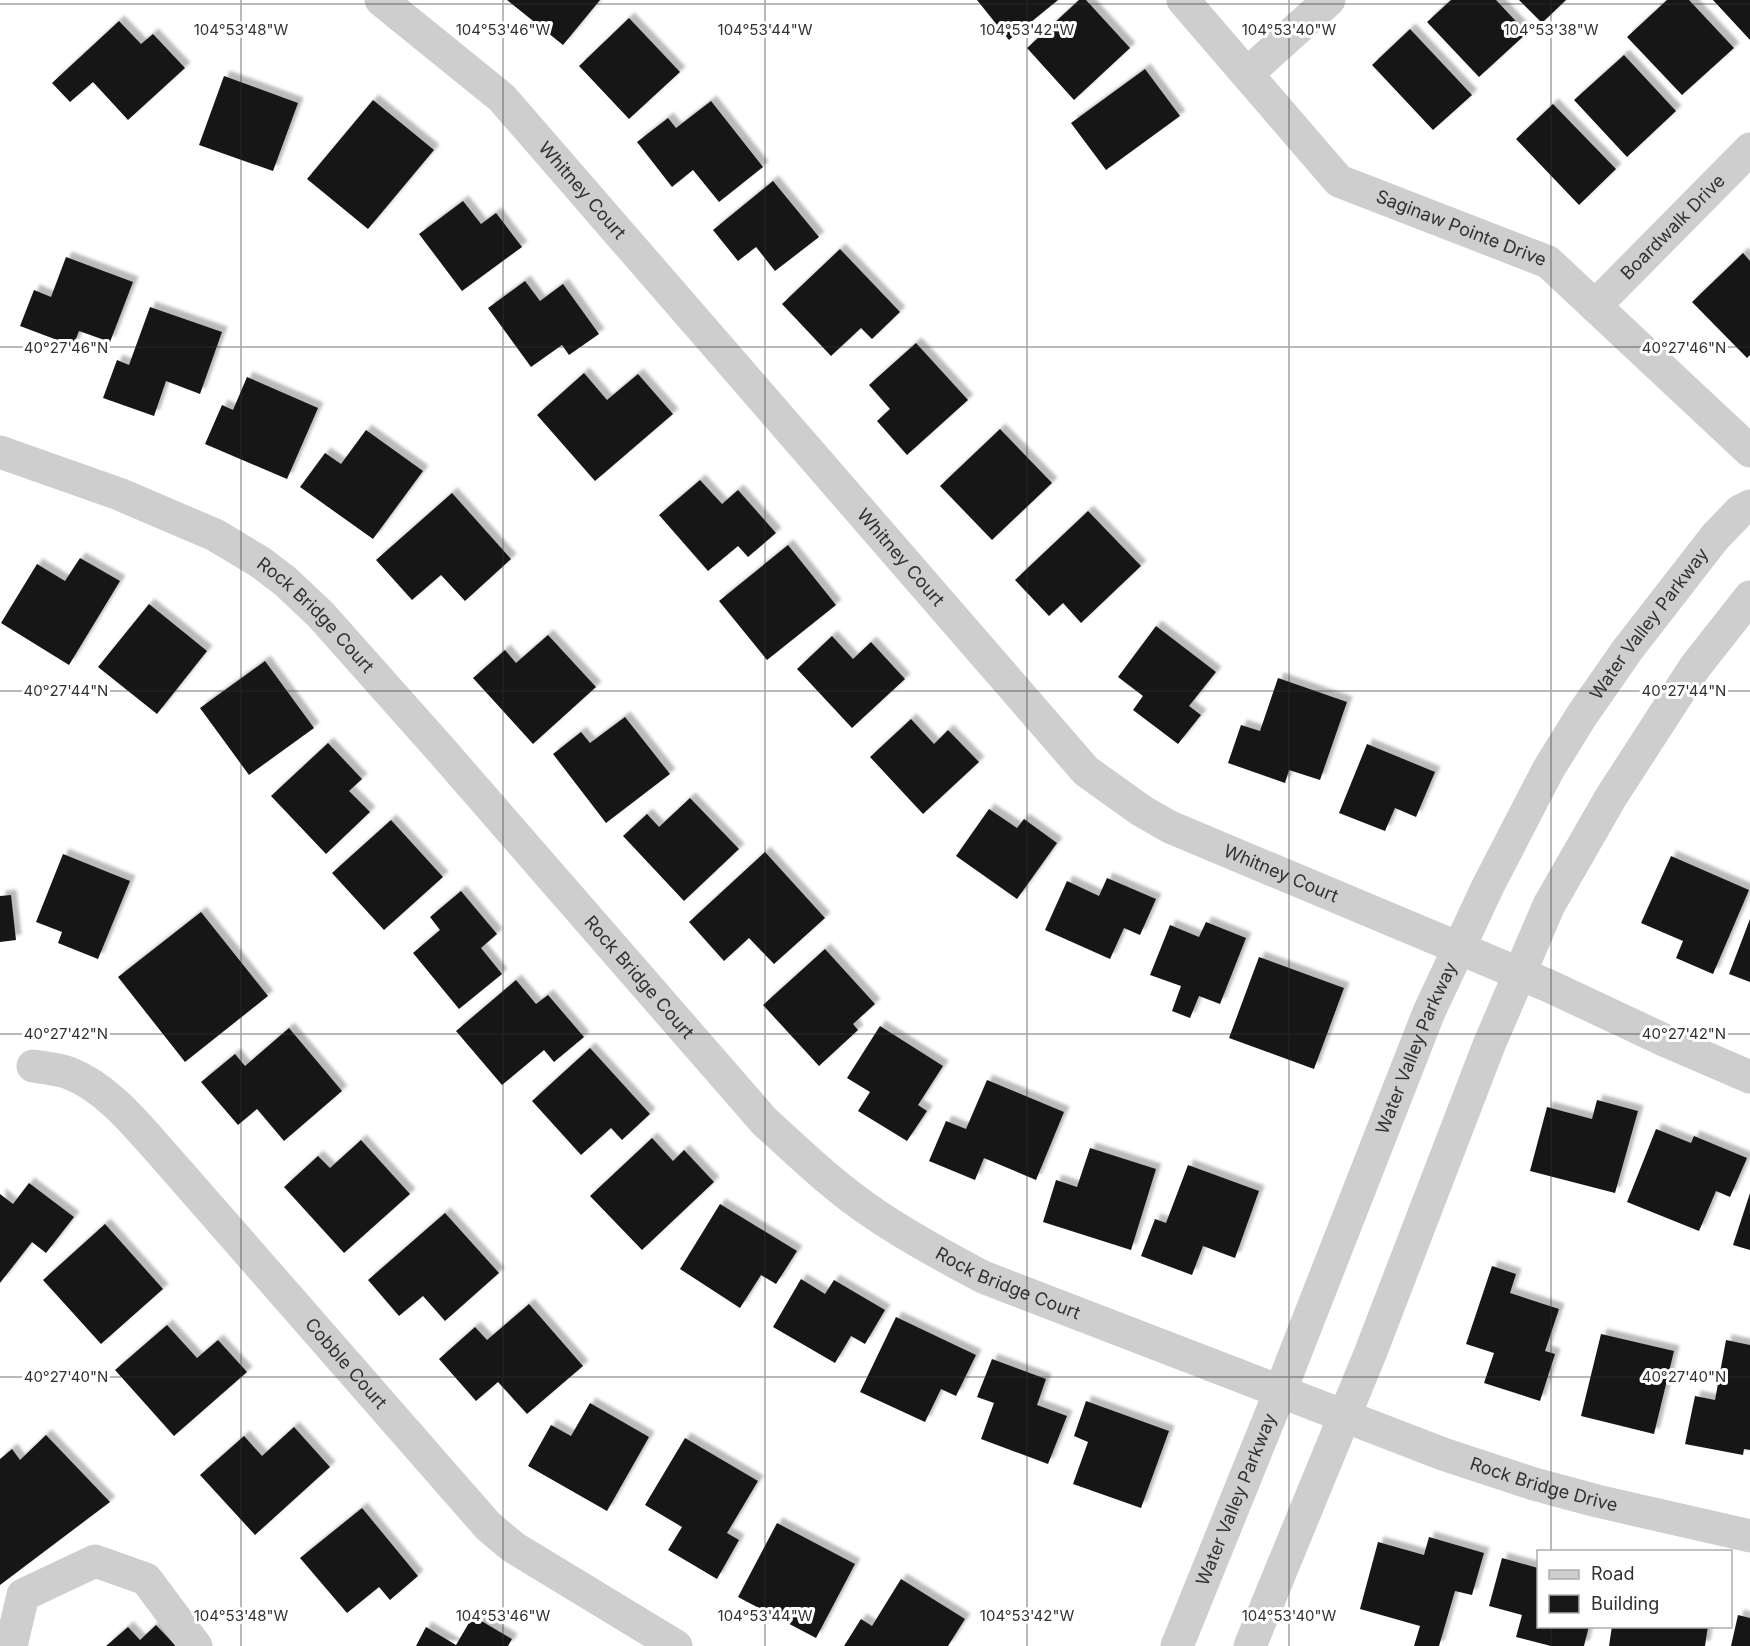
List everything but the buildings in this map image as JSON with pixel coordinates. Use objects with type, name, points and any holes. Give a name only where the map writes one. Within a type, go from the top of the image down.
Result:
[{"type":"street","name":"Whitney Court","points":[[381,0],[502,99],[1086,771],[1142,811],[1170,826],[1519,973],[1750,1077]]},
{"type":"street","name":"Saginaw Pointe Drive","points":[[1184,0],[1340,181],[1548,262],[1750,451]]},
{"type":"street","points":[[1248,74],[1329,0]]},
{"type":"street","name":"Boardwalk Drive","points":[[1595,306],[1750,149]]},
{"type":"street","name":"Rock Bridge Court","points":[[0,452],[119,494],[215,535],[260,562],[285,581],[321,615],[442,751],[764,1120],[819,1171],[874,1214],[944,1257],[983,1277],[1343,1416]]},
{"type":"street","name":"Water Valley Parkway","points":[[1177,1646],[1280,1392],[1429,1012],[1488,886],[1548,770],[1582,715],[1628,649],[1715,537],[1740,511],[1750,506]]},
{"type":"street","points":[[1250,1646],[1370,1354],[1485,1056],[1549,905],[1611,797],[1695,667],[1750,597]]},
{"type":"street","name":"Cobble Court","points":[[33,1066],[68,1073],[95,1086],[128,1117],[488,1526],[513,1547],[676,1646]]},
{"type":"street","name":"Rock Bridge Drive","points":[[1343,1416],[1443,1454],[1534,1484],[1596,1501],[1750,1536]]},
{"type":"street","points":[[11,1646],[22,1595],[95,1561],[146,1579],[196,1646]]}]
